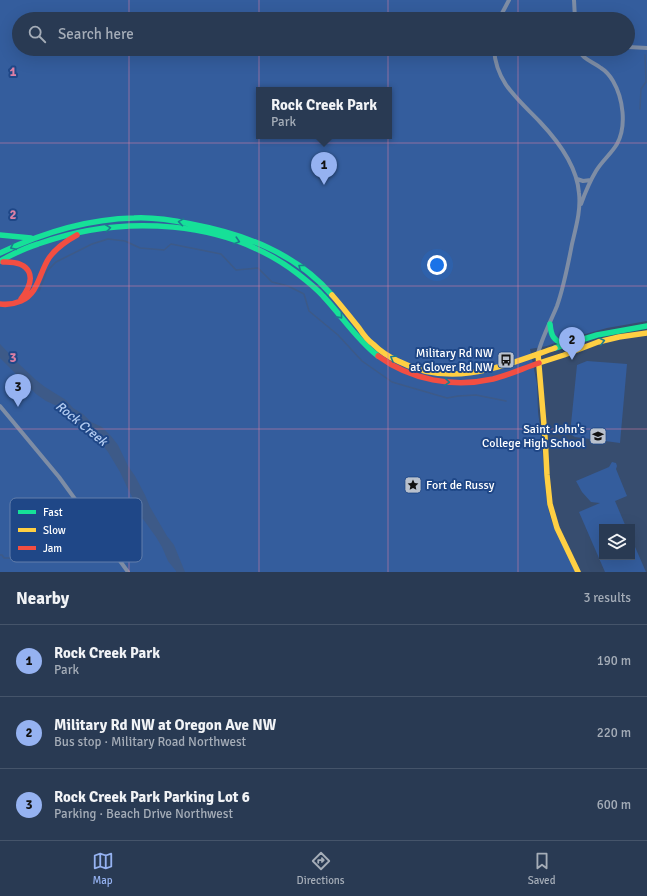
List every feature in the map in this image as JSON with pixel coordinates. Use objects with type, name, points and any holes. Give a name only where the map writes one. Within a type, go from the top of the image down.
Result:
[{"type":"main road","points":[[0,253],[23,242],[57,230],[90,223],[134,218],[207,226],[240,235],[271,248],[289,259],[318,281],[346,311],[372,344],[391,358],[410,367],[433,373],[463,374],[482,372],[602,334],[647,326]]},
{"type":"main road","points":[[0,262],[40,243],[58,237],[86,231],[128,226],[166,227],[208,233],[250,246],[294,270],[324,297],[354,334],[371,351],[400,371],[421,378],[433,380],[459,382],[494,379],[592,344],[647,333]]},
{"type":"main road","points":[[0,304],[18,302],[28,297],[34,290],[49,258],[57,249],[86,231]]},
{"type":"main road","points":[[0,235],[31,238],[42,235]]},
{"type":"main road","points":[[0,262],[18,262],[28,271],[30,279],[29,288],[18,302]]},
{"type":"main road","points":[[550,324],[550,332],[553,337],[560,343],[567,344]]},
{"type":"main road","points":[[538,354],[550,505],[557,527],[578,572]]},
{"type":"street","points":[[503,12],[509,0]]},
{"type":"street","points":[[574,0],[574,12]]},
{"type":"street","points":[[635,47],[647,48]]},
{"type":"street","points":[[495,56],[496,63],[506,85],[516,98],[553,137],[572,167],[579,192],[579,210]]},
{"type":"street","points":[[538,354],[557,306],[564,282],[579,210],[591,180],[599,166],[614,148],[619,139],[622,127],[623,113],[616,88],[611,77],[602,68],[582,56]]},
{"type":"street","points":[[576,179],[583,181],[591,180]]},
{"type":"street","points":[[0,406],[59,477],[74,498]]},
{"type":"street","points":[[121,562],[128,572]]},
{"type":"shaded area","points":[[0,0],[647,0],[647,321],[607,328],[547,346],[530,349],[537,384],[538,412],[549,512],[552,522],[576,572],[0,572]]},
{"type":"shaded area","points":[[587,361],[627,364],[620,443],[575,437],[570,434],[577,365]]},
{"type":"shaded area","points":[[612,462],[616,463],[616,469],[627,496],[615,501],[625,524],[599,524],[599,558],[579,512],[600,503],[591,502],[582,492],[576,481],[609,467]]},
{"type":"shaded area","points":[[635,547],[646,572],[605,572],[600,560],[635,560]]},
{"type":"water","name":"Rock Creek","points":[[0,344],[36,380],[66,400],[73,408],[83,414],[91,422],[102,427],[111,436],[118,445],[150,507],[174,545],[185,572],[176,572],[168,561],[162,547],[142,517],[142,498],[133,498],[108,452],[94,434],[75,422],[57,406],[36,394],[0,358]]},
{"type":"waterway","points":[[640,109],[641,89],[646,82],[645,55]]},
{"type":"waterway","points":[[39,291],[47,271],[56,262],[92,244],[108,239],[125,241],[140,248],[164,250],[171,244],[221,254],[236,270],[258,268],[272,282],[288,286],[304,294],[309,311],[338,335],[362,361],[392,382],[447,398],[476,395],[506,401]]},
{"type":"waterway","points":[[0,555],[4,558],[10,558]]},
{"type":"traffic: fast","points":[[0,253],[48,233],[82,224],[116,219],[162,219],[230,233],[268,248],[286,257],[302,268],[318,280],[332,295]]},
{"type":"traffic: fast","points":[[0,261],[28,247],[70,234],[104,228],[138,226],[173,227],[207,232],[239,242],[270,256],[298,274],[320,293],[356,335],[378,356]]},
{"type":"traffic: fast","points":[[0,235],[31,238]]},
{"type":"traffic: fast","points":[[550,324],[553,337],[565,344]]},
{"type":"traffic: fast","points":[[555,348],[597,335],[647,326]]},
{"type":"traffic: slow","points":[[332,295],[365,337],[391,358],[418,369],[438,373],[458,374],[477,372],[516,362],[555,348]]},
{"type":"traffic: slow","points":[[539,363],[598,342],[647,333]]},
{"type":"traffic: slow","points":[[538,354],[550,504],[557,528],[578,572]]},
{"type":"traffic: jam","points":[[0,304],[13,304],[21,301],[32,293],[52,254],[77,235]]},
{"type":"traffic: jam","points":[[3,262],[20,264],[29,272],[29,284],[21,299]]},
{"type":"traffic: jam","points":[[378,356],[404,371],[418,376],[433,380],[463,383],[493,379],[539,363]]},
{"type":"place","name":"Rock Creek Park","points":[[324,185]]},
{"type":"place","name":"Military Rd NW at Glover Rd NW","points":[[506,360]]},
{"type":"place","name":"Military Rd NW at Oregon Ave NW","points":[[572,360]]},
{"type":"place","name":"Rock Creek Park Parking Lot 6","points":[[18,407]]},
{"type":"place","name":"Saint John's College High School","points":[[598,436]]},
{"type":"place","name":"Fort de Russy","points":[[413,485]]}]
